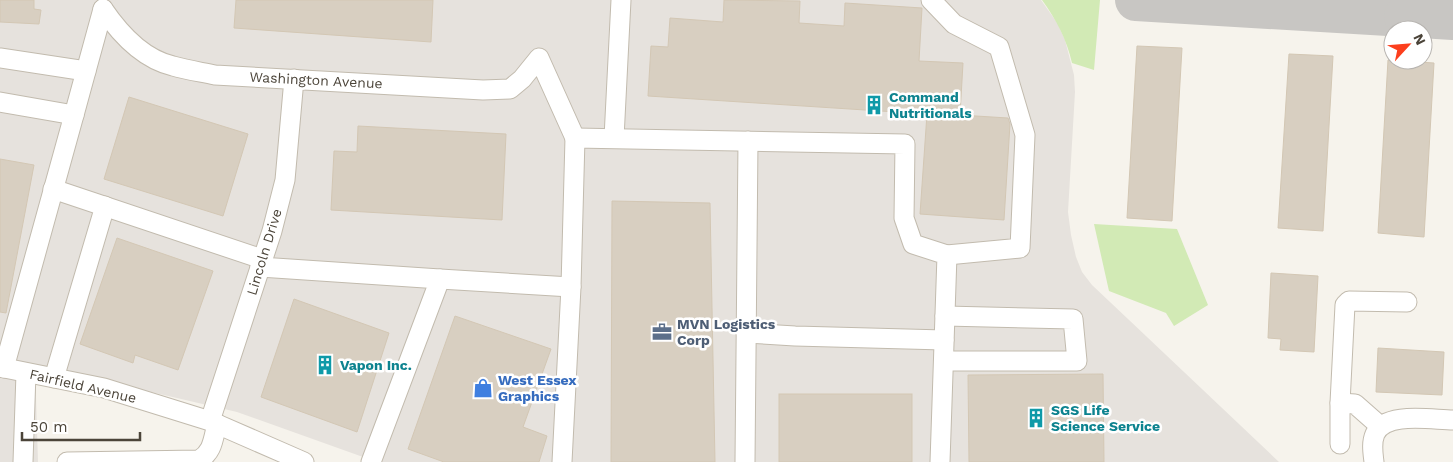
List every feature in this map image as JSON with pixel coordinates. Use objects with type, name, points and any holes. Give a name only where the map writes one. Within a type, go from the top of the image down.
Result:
[{"type":"street","points":[[614,138],[621,0]]},
{"type":"street","points":[[562,462],[571,287],[575,138],[905,144],[904,218],[914,244],[947,255],[1020,248],[1026,135],[999,47],[954,24],[931,0]]},
{"type":"street","name":"Washington Avenue","points":[[86,71],[103,9],[117,30],[142,51],[171,66],[215,75],[483,90],[510,88],[522,79],[539,58],[575,138]]},
{"type":"street","points":[[0,58],[86,71],[2,368]]},
{"type":"street","name":"Lincoln Drive","points":[[183,461],[199,460],[207,456],[212,446],[214,422],[272,231],[285,180],[294,79]]},
{"type":"street","points":[[0,102],[74,115]]},
{"type":"street","points":[[745,462],[748,141]]},
{"type":"street","points":[[53,189],[261,263],[440,279],[571,287]]},
{"type":"street","points":[[54,378],[105,206]]},
{"type":"street","points":[[940,462],[947,255]]},
{"type":"street","points":[[371,462],[440,279]]},
{"type":"street","points":[[1340,444],[1345,305],[1349,301],[1407,302]]},
{"type":"street","points":[[944,361],[1077,361],[1073,319],[945,316]]},
{"type":"street","points":[[746,333],[944,340]]},
{"type":"street","name":"Fairfield Avenue","points":[[2,368],[104,388],[214,422],[304,462]]},
{"type":"street","points":[[23,462],[26,373]]},
{"type":"street","points":[[1340,403],[1355,404],[1380,426]]},
{"type":"street","points":[[1374,462],[1373,443],[1375,434],[1380,426],[1388,421],[1399,419],[1453,420]]},
{"type":"street","points":[[66,462],[183,461]]},
{"type":"shaded area","points":[[0,0],[1041,0],[1058,24],[1065,40],[1074,75],[1075,92],[1068,212],[1076,257],[1082,272],[1092,285],[1279,462],[377,462],[237,412],[35,365],[38,462],[0,462]]},
{"type":"green space","points":[[1042,0],[1100,0],[1094,70],[1072,63],[1060,30]]},
{"type":"green space","points":[[1094,224],[1177,229],[1208,305],[1174,326],[1166,313],[1109,291]]},
{"type":"building","points":[[0,0],[34,0],[34,9],[41,10],[39,24],[0,22]]},
{"type":"building","points":[[236,0],[433,0],[431,42],[234,28]]},
{"type":"building","name":"Command Nutritionals","points":[[724,0],[800,1],[799,23],[844,26],[845,3],[922,8],[919,61],[963,63],[960,115],[1008,118],[1010,124],[1004,220],[920,214],[927,114],[648,96],[651,46],[668,47],[670,18],[723,22]]},
{"type":"building","points":[[1137,46],[1182,48],[1172,221],[1127,218]]},
{"type":"building","points":[[1289,54],[1333,56],[1323,231],[1278,228]]},
{"type":"building","points":[[1434,63],[1424,237],[1378,233],[1387,70],[1433,70]]},
{"type":"building","points":[[129,97],[248,134],[223,216],[104,179]]},
{"type":"building","points":[[358,126],[506,134],[502,220],[331,210],[334,151],[357,152]]},
{"type":"building","points":[[0,159],[34,165],[6,313],[0,312]]},
{"type":"building","name":"MVN Logistics Corp","points":[[612,201],[710,203],[715,462],[611,462]]},
{"type":"building","points":[[117,238],[213,271],[178,370],[135,355],[133,363],[80,344]]},
{"type":"building","points":[[1271,273],[1318,276],[1314,352],[1280,350],[1281,339],[1268,338]]},
{"type":"building","name":"Vapon Inc.","points":[[294,299],[389,333],[357,432],[261,397]]},
{"type":"building","name":"West Essex Graphics","points":[[455,316],[551,349],[523,427],[547,436],[539,462],[444,462],[408,449]]},
{"type":"building","points":[[1378,348],[1444,352],[1442,395],[1376,392]]},
{"type":"building","name":"SGS Life Science Service","points":[[1103,374],[1104,462],[969,462],[968,375]]},
{"type":"building","points":[[779,394],[912,394],[912,462],[779,462]]},
{"type":"taxiway","points":[[1136,0],[1405,16],[1406,0]]},
{"type":"taxiway","points":[[1405,16],[1453,19]]},
{"type":"place","name":"Command Nutritionals","points":[[874,105]]},
{"type":"place","name":"MVN Logistics Corp","points":[[662,332]]},
{"type":"place","name":"Vapon Inc.","points":[[325,365]]},
{"type":"place","name":"West Essex Graphics","points":[[483,388]]},
{"type":"place","name":"SGS Life Science Service","points":[[1036,418]]}]
